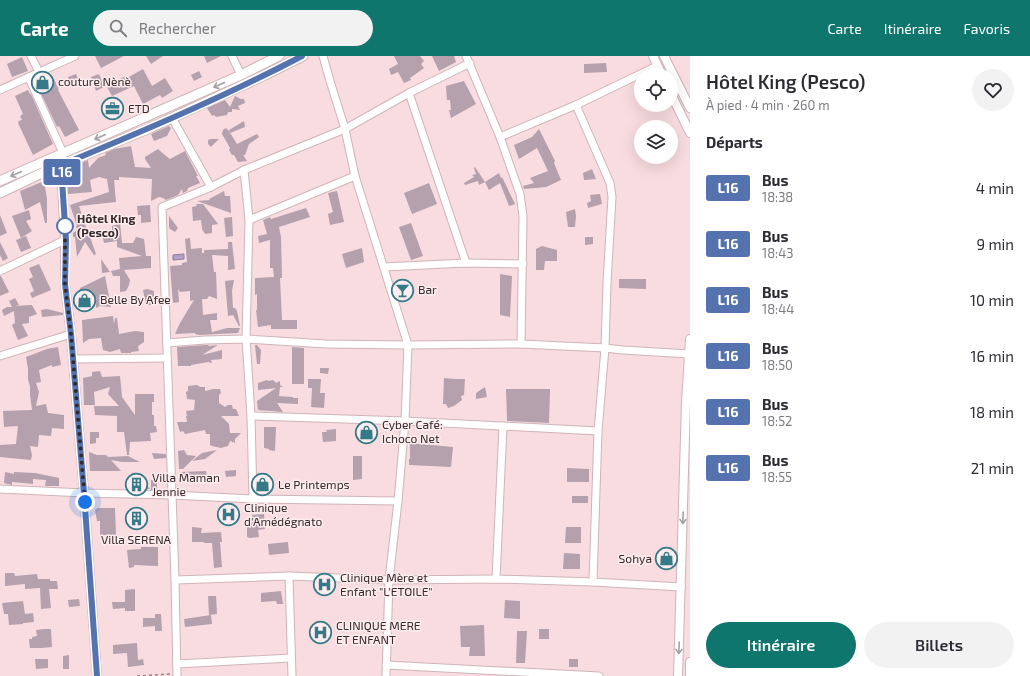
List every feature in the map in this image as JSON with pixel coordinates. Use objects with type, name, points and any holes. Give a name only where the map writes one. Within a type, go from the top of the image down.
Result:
[{"type":"main road","points":[[0,181],[240,75],[279,56]]},
{"type":"main road","points":[[0,194],[44,172],[172,118],[268,74],[302,56]]},
{"type":"main road","points":[[60,154],[61,165]]},
{"type":"street","points":[[31,56],[39,72]]},
{"type":"street","points":[[0,90],[75,56]]},
{"type":"street","points":[[232,56],[240,75]]},
{"type":"street","points":[[324,56],[345,129],[355,176],[408,345],[405,421],[389,580],[386,676]]},
{"type":"street","points":[[466,56],[500,137],[522,202],[521,344]]},
{"type":"street","points":[[500,137],[576,105],[658,66],[653,56]]},
{"type":"street","points":[[664,56],[690,108]]},
{"type":"street","points":[[177,675],[163,206],[211,187],[244,170],[345,129],[410,93],[470,63]]},
{"type":"street","points":[[28,78],[60,154]]},
{"type":"street","points":[[410,93],[466,263]]},
{"type":"street","points":[[576,105],[612,188],[605,348],[598,431],[593,582]]},
{"type":"street","points":[[678,109],[690,134]]},
{"type":"street","points":[[172,118],[211,187]]},
{"type":"street","points":[[61,165],[66,240],[65,284],[71,334],[84,493],[97,676]]},
{"type":"street","points":[[244,170],[248,220],[246,339],[254,499]]},
{"type":"street","points":[[248,220],[355,176]]},
{"type":"street","points":[[0,271],[66,240]]},
{"type":"street","points":[[384,267],[466,263],[522,264]]},
{"type":"street","points":[[0,356],[71,334]]},
{"type":"street","points":[[167,343],[246,339],[326,344],[521,344],[689,354]]},
{"type":"street","points":[[678,676],[690,339]]},
{"type":"street","points":[[73,359],[167,358]]},
{"type":"street","points":[[251,416],[405,421],[598,431]]},
{"type":"street","points":[[496,579],[503,426]]},
{"type":"street","points":[[0,489],[254,499],[398,502]]},
{"type":"street","points":[[175,580],[288,576],[389,580],[496,579],[681,587]]},
{"type":"street","points":[[288,576],[292,676]]},
{"type":"street","points":[[177,664],[291,658]]},
{"type":"street","points":[[690,662],[690,676]]},
{"type":"street","points":[[386,665],[506,673],[599,676]]},
{"type":"path","points":[[137,676],[177,675]]},
{"type":"shaded area","points":[[184,254],[184,259],[173,260],[173,255]]},
{"type":"building","points":[[95,56],[124,56],[101,68]]},
{"type":"building","points":[[146,56],[163,56],[151,64]]},
{"type":"building","points":[[204,56],[221,56],[207,63]]},
{"type":"building","points":[[394,56],[420,56],[424,61],[421,64],[424,68],[410,78],[411,80],[404,83],[398,72],[391,75],[389,69],[398,64]]},
{"type":"building","points":[[432,56],[454,56],[456,62],[439,71]]},
{"type":"building","points":[[22,57],[28,71],[12,77],[7,64]]},
{"type":"building","points":[[606,63],[607,72],[584,73],[584,64]]},
{"type":"building","points":[[143,69],[152,86],[165,78],[173,91],[162,98],[160,95],[143,104],[134,86],[112,96],[106,85],[126,76],[127,78]]},
{"type":"building","points":[[199,71],[202,77],[194,81],[191,75]]},
{"type":"building","points":[[76,74],[79,81],[71,85],[68,77]]},
{"type":"building","points":[[99,74],[104,87],[96,91],[91,77]]},
{"type":"building","points":[[52,76],[79,130],[65,137],[59,126],[57,127],[39,89],[43,87],[41,83]]},
{"type":"building","points":[[464,81],[476,104],[451,118],[449,110],[451,110],[450,100],[447,100],[446,86]]},
{"type":"building","points":[[28,90],[53,144],[33,155],[18,123],[18,121],[22,120],[20,116],[23,114],[15,96]]},
{"type":"building","points":[[235,96],[244,99],[245,103],[238,106],[240,110],[232,109],[232,112],[228,112],[227,115],[216,117],[214,115],[212,116],[207,108],[225,100],[230,107]]},
{"type":"building","points":[[244,121],[245,127],[230,133],[229,130]]},
{"type":"building","points":[[169,126],[171,128],[167,136],[154,141],[151,134]]},
{"type":"building","points":[[226,128],[237,144],[257,134],[259,137],[249,144],[245,155],[243,155],[247,161],[238,162],[234,155],[232,155],[229,150],[230,148],[222,134],[223,130]]},
{"type":"building","points":[[539,129],[555,161],[554,163],[561,180],[546,187],[524,189],[523,186],[534,183],[530,178],[548,171],[537,148],[519,159],[514,145],[532,137]]},
{"type":"building","points":[[219,139],[211,147],[208,144],[208,140]]},
{"type":"building","points":[[131,146],[135,167],[151,168],[145,157],[158,149],[170,159],[185,151],[200,183],[188,188],[187,191],[183,193],[182,189],[178,195],[166,200],[159,197],[151,201],[152,179],[119,177],[119,180],[114,180],[116,202],[79,206],[87,234],[89,234],[96,254],[94,255],[85,242],[77,257],[75,237],[73,237],[73,233],[77,230],[77,226],[70,205],[109,192],[107,179],[99,177],[90,180],[92,192],[68,194],[67,169],[88,160],[89,168],[98,158],[106,155],[105,153],[114,149]]},
{"type":"building","points":[[475,167],[485,182],[479,185],[478,181],[465,185],[464,183],[474,177],[472,175],[476,174]]},
{"type":"building","points":[[592,169],[596,179],[584,180],[583,173]]},
{"type":"building","points":[[499,173],[515,204],[509,206],[500,183],[489,190],[485,182]]},
{"type":"building","points":[[44,181],[47,199],[47,223],[45,223],[40,202],[25,210],[20,191]]},
{"type":"building","points":[[429,183],[437,204],[412,214],[404,193]]},
{"type":"building","points":[[224,191],[225,196],[230,196],[231,213],[197,201],[210,200],[209,199]]},
{"type":"building","points":[[337,191],[344,222],[330,225],[328,214],[333,212],[328,193]]},
{"type":"building","points":[[600,194],[602,204],[588,208],[587,203],[591,201],[590,195]]},
{"type":"building","points":[[196,204],[203,204],[218,224],[212,225],[212,233],[205,234],[202,229],[201,220],[193,221],[192,207],[197,206]]},
{"type":"building","points":[[150,205],[151,222],[141,223],[141,215],[138,215],[137,206]]},
{"type":"building","points":[[306,208],[310,217],[279,227],[281,237],[282,278],[280,278],[282,320],[297,320],[297,329],[271,329],[271,325],[258,327],[255,278],[274,277],[273,268],[270,268],[270,240],[259,243],[258,236],[267,234],[263,220]]},
{"type":"building","points":[[575,209],[575,227],[568,227],[566,212]]},
{"type":"building","points":[[29,210],[31,219],[26,221],[32,231],[21,238],[12,216]]},
{"type":"building","points":[[0,215],[7,233],[0,236]]},
{"type":"building","points":[[169,216],[178,228],[175,232],[169,227]]},
{"type":"building","points":[[232,217],[233,236],[226,237],[224,218]]},
{"type":"building","points":[[120,223],[122,243],[133,243],[136,237],[144,239],[146,256],[151,256],[151,268],[124,270],[130,280],[126,291],[120,292],[120,276],[113,276],[111,271],[120,269],[119,258],[142,256],[117,247],[117,241],[104,243],[102,234],[112,232],[112,226]]},
{"type":"building","points":[[411,223],[423,256],[411,260],[399,227]]},
{"type":"building","points":[[26,236],[31,248],[21,252],[16,240]]},
{"type":"building","points":[[585,237],[593,237],[593,244],[585,245]]},
{"type":"building","points":[[190,238],[191,249],[202,248],[202,253],[204,253],[204,250],[228,249],[228,242],[232,242],[235,269],[228,270],[228,256],[212,255],[214,272],[216,272],[217,299],[209,296],[207,299],[202,299],[203,315],[217,313],[217,320],[210,320],[212,332],[227,328],[240,328],[238,333],[199,335],[195,333],[175,334],[194,300],[190,301],[190,291],[180,292],[178,289],[179,302],[173,303],[170,266],[182,265],[182,263],[187,262],[185,239]]},
{"type":"building","points":[[0,242],[8,258],[3,261],[0,255]]},
{"type":"building","points":[[542,246],[557,250],[557,261],[545,261],[544,270],[536,270],[536,249]]},
{"type":"building","points":[[362,248],[364,262],[346,268],[342,254]]},
{"type":"building","points":[[101,259],[110,272],[102,273]]},
{"type":"building","points":[[39,264],[51,290],[32,298],[30,293],[34,291],[29,279],[33,277],[29,268]]},
{"type":"building","points":[[500,274],[512,276],[510,317],[500,315]]},
{"type":"building","points":[[0,276],[9,292],[0,296]]},
{"type":"building","points":[[105,276],[111,307],[100,306],[96,308],[96,300],[87,308],[81,307],[80,288]]},
{"type":"building","points":[[619,279],[646,279],[646,289],[619,288]]},
{"type":"building","points":[[234,280],[232,291],[233,308],[237,311],[240,326],[233,315],[228,316],[225,281]]},
{"type":"building","points":[[147,289],[154,291],[154,305],[145,305],[143,290]]},
{"type":"building","points":[[15,298],[19,305],[15,306],[32,305],[37,314],[29,317],[29,323],[22,324],[28,336],[18,340],[12,325],[15,323],[14,311],[4,316],[2,310],[7,307],[12,307],[9,301]]},
{"type":"building","points":[[47,309],[63,313],[63,315],[42,317],[41,310]]},
{"type":"building","points":[[113,316],[114,324],[115,318],[117,318],[119,334],[135,331],[144,332],[144,342],[138,346],[139,351],[121,353],[120,349],[110,352],[103,350],[101,338],[89,339],[83,343],[82,320]]},
{"type":"building","points":[[218,345],[202,355],[222,350],[222,359],[211,360],[212,363],[208,362],[191,366],[178,366],[177,347]]},
{"type":"building","points":[[255,345],[257,345],[261,350],[260,364],[257,364]]},
{"type":"building","points":[[58,347],[61,365],[52,367],[52,365],[39,370],[41,382],[36,383],[39,392],[36,406],[46,404],[48,413],[64,415],[64,429],[52,428],[51,436],[39,435],[38,447],[30,446],[32,455],[31,460],[0,457],[0,445],[16,444],[18,426],[4,427],[3,411],[32,410],[26,357],[47,349]]},
{"type":"building","points":[[292,347],[304,348],[304,384],[292,384]]},
{"type":"building","points":[[320,368],[329,368],[328,374],[320,373]]},
{"type":"building","points":[[100,371],[102,377],[120,376],[122,397],[135,415],[135,394],[154,394],[154,402],[152,402],[152,415],[154,415],[154,426],[156,426],[157,432],[150,433],[151,441],[130,442],[129,455],[127,455],[124,432],[117,432],[117,416],[95,415],[94,406],[119,406],[108,394],[110,387],[94,392],[95,405],[84,405],[83,378],[92,376],[92,372]]},
{"type":"building","points":[[444,378],[465,379],[464,395],[461,396],[462,400],[454,406],[448,408],[446,404],[443,404]]},
{"type":"building","points":[[308,379],[321,379],[320,393],[325,393],[324,408],[311,407],[312,388],[308,388]]},
{"type":"building","points":[[273,380],[276,383],[280,381],[280,385],[283,387],[280,387],[279,396],[298,398],[298,404],[277,403],[283,412],[258,410],[257,401],[276,388],[258,390],[258,383]]},
{"type":"building","points":[[197,385],[200,387],[205,387],[205,391],[220,389],[221,393],[219,395],[219,403],[225,407],[232,405],[233,409],[236,409],[239,416],[221,416],[229,424],[230,433],[241,433],[235,439],[235,443],[230,441],[228,446],[221,448],[210,445],[210,434],[206,434],[205,430],[185,434],[183,431],[180,432],[177,422],[187,422],[186,411],[194,410],[195,400],[187,399],[186,392],[188,391],[188,386]]},
{"type":"building","points":[[485,387],[487,397],[476,399],[476,393]]},
{"type":"building","points":[[506,389],[550,389],[549,423],[507,421]]},
{"type":"building","points":[[264,427],[276,427],[275,451],[264,448]]},
{"type":"building","points":[[336,429],[336,441],[323,442],[322,432]]},
{"type":"building","points":[[361,429],[371,429],[371,435],[361,435]]},
{"type":"building","points":[[90,432],[99,432],[99,438],[96,438],[96,443],[90,444]]},
{"type":"building","points":[[410,443],[453,447],[451,467],[409,465]]},
{"type":"building","points":[[184,450],[187,455],[196,456],[183,469],[179,469],[178,451]]},
{"type":"building","points":[[217,450],[205,459],[192,461],[202,453]]},
{"type":"building","points":[[89,452],[97,455],[106,455],[108,457],[128,456],[140,462],[122,462],[111,460],[121,471],[90,471]]},
{"type":"building","points":[[152,453],[166,454],[166,458],[154,459]]},
{"type":"building","points":[[353,456],[362,456],[362,479],[353,480]]},
{"type":"building","points":[[567,468],[589,469],[589,482],[567,482]]},
{"type":"building","points":[[236,470],[236,476],[226,477],[225,471]]},
{"type":"building","points":[[206,471],[207,480],[181,480],[181,472]]},
{"type":"building","points":[[5,472],[14,474],[14,472],[35,473],[59,478],[59,486],[45,486],[46,480],[33,479],[33,484],[12,482],[12,485],[4,483]]},
{"type":"building","name":"Villa Maman Jennie","points":[[141,479],[150,489],[132,489],[132,480]]},
{"type":"building","points":[[151,480],[157,480],[157,489],[151,490]]},
{"type":"building","points":[[572,496],[588,496],[588,503],[572,503]]},
{"type":"building","points":[[98,508],[115,508],[116,535],[100,535],[100,521],[97,521],[95,510]]},
{"type":"building","name":"Villa SERENA","points":[[132,510],[138,510],[139,513],[141,513],[142,524],[130,525],[129,515],[132,514]]},
{"type":"building","points":[[224,510],[230,510],[232,519],[225,520]]},
{"type":"building","points":[[264,514],[265,529],[258,530],[259,537],[247,537],[247,521],[252,520],[252,515]]},
{"type":"building","points":[[192,527],[202,528],[201,533],[221,532],[222,542],[220,542],[222,567],[214,568],[212,543],[192,542]]},
{"type":"building","points":[[566,527],[581,527],[581,543],[565,543]]},
{"type":"building","points":[[288,542],[289,553],[269,555],[268,544]]},
{"type":"building","points":[[141,547],[158,547],[158,566],[134,565],[134,567],[129,568],[127,550],[141,549]]},
{"type":"building","points":[[564,553],[580,554],[580,569],[563,569]]},
{"type":"building","points":[[5,573],[14,573],[15,576],[37,574],[38,579],[50,579],[50,581],[57,581],[58,589],[49,589],[51,608],[41,609],[40,588],[25,589],[25,584],[5,586]]},
{"type":"building","points":[[135,589],[135,611],[125,611],[125,608],[113,609],[112,602],[125,602],[125,590]]},
{"type":"building","points":[[281,591],[283,604],[277,604],[276,601],[261,602],[261,593]]},
{"type":"building","points":[[208,596],[216,596],[217,614],[209,615]]},
{"type":"building","points":[[79,599],[80,606],[69,607],[68,600]]},
{"type":"building","points":[[505,600],[520,601],[520,619],[504,618]]},
{"type":"building","points":[[23,601],[25,614],[33,613],[34,622],[9,625],[8,614],[4,614],[2,603]]},
{"type":"building","points":[[155,614],[161,614],[162,631],[155,631],[155,626],[143,627],[143,618],[155,618]]},
{"type":"building","points":[[211,615],[212,624],[185,627],[184,619]]},
{"type":"building","points":[[484,625],[485,656],[469,656],[470,647],[461,647],[460,626]]},
{"type":"building","points":[[51,629],[52,647],[30,648],[29,639],[37,636],[36,630]]},
{"type":"building","points":[[539,629],[549,629],[549,639],[539,639]]},
{"type":"building","points":[[517,631],[527,631],[525,663],[516,663]]},
{"type":"building","points":[[137,643],[138,660],[143,659],[144,665],[128,667],[127,653],[113,654],[113,645]]},
{"type":"building","points":[[69,655],[69,669],[63,669],[63,656]]},
{"type":"building","points":[[35,659],[48,659],[48,668],[36,669]]},
{"type":"building","points":[[569,659],[578,659],[578,667],[569,667]]},
{"type":"bus line","name":"L16","points":[[97,676],[84,493],[71,334],[65,284],[66,240],[61,165],[150,128],[268,74],[302,56]]},
{"type":"place","name":"couture Nènè","points":[[43,82]]},
{"type":"place","name":"ETD","points":[[113,109]]},
{"type":"place","name":"Hôtel King (Pesco)","points":[[65,226]]},
{"type":"place","name":"Bar","points":[[403,290]]},
{"type":"place","name":"Belle By Afee","points":[[85,300]]},
{"type":"place","name":"Cyber Café: Ichoco Net","points":[[366,432]]},
{"type":"place","name":"Villa Maman Jennie","points":[[137,485]]},
{"type":"place","name":"Le Printemps","points":[[263,485]]},
{"type":"place","name":"Clinique d'Amédégnato","points":[[228,515]]},
{"type":"place","name":"Villa SERENA","points":[[136,519]]},
{"type":"place","name":"Sohya","points":[[667,559]]},
{"type":"place","name":"Clinique Mère et Enfant \"L'ETOILE\"","points":[[325,585]]},
{"type":"place","name":"CLINIQUE MERE ET ENFANT","points":[[321,633]]},
{"type":"route","points":[[65,226],[65,284],[71,334],[85,502]]}]
